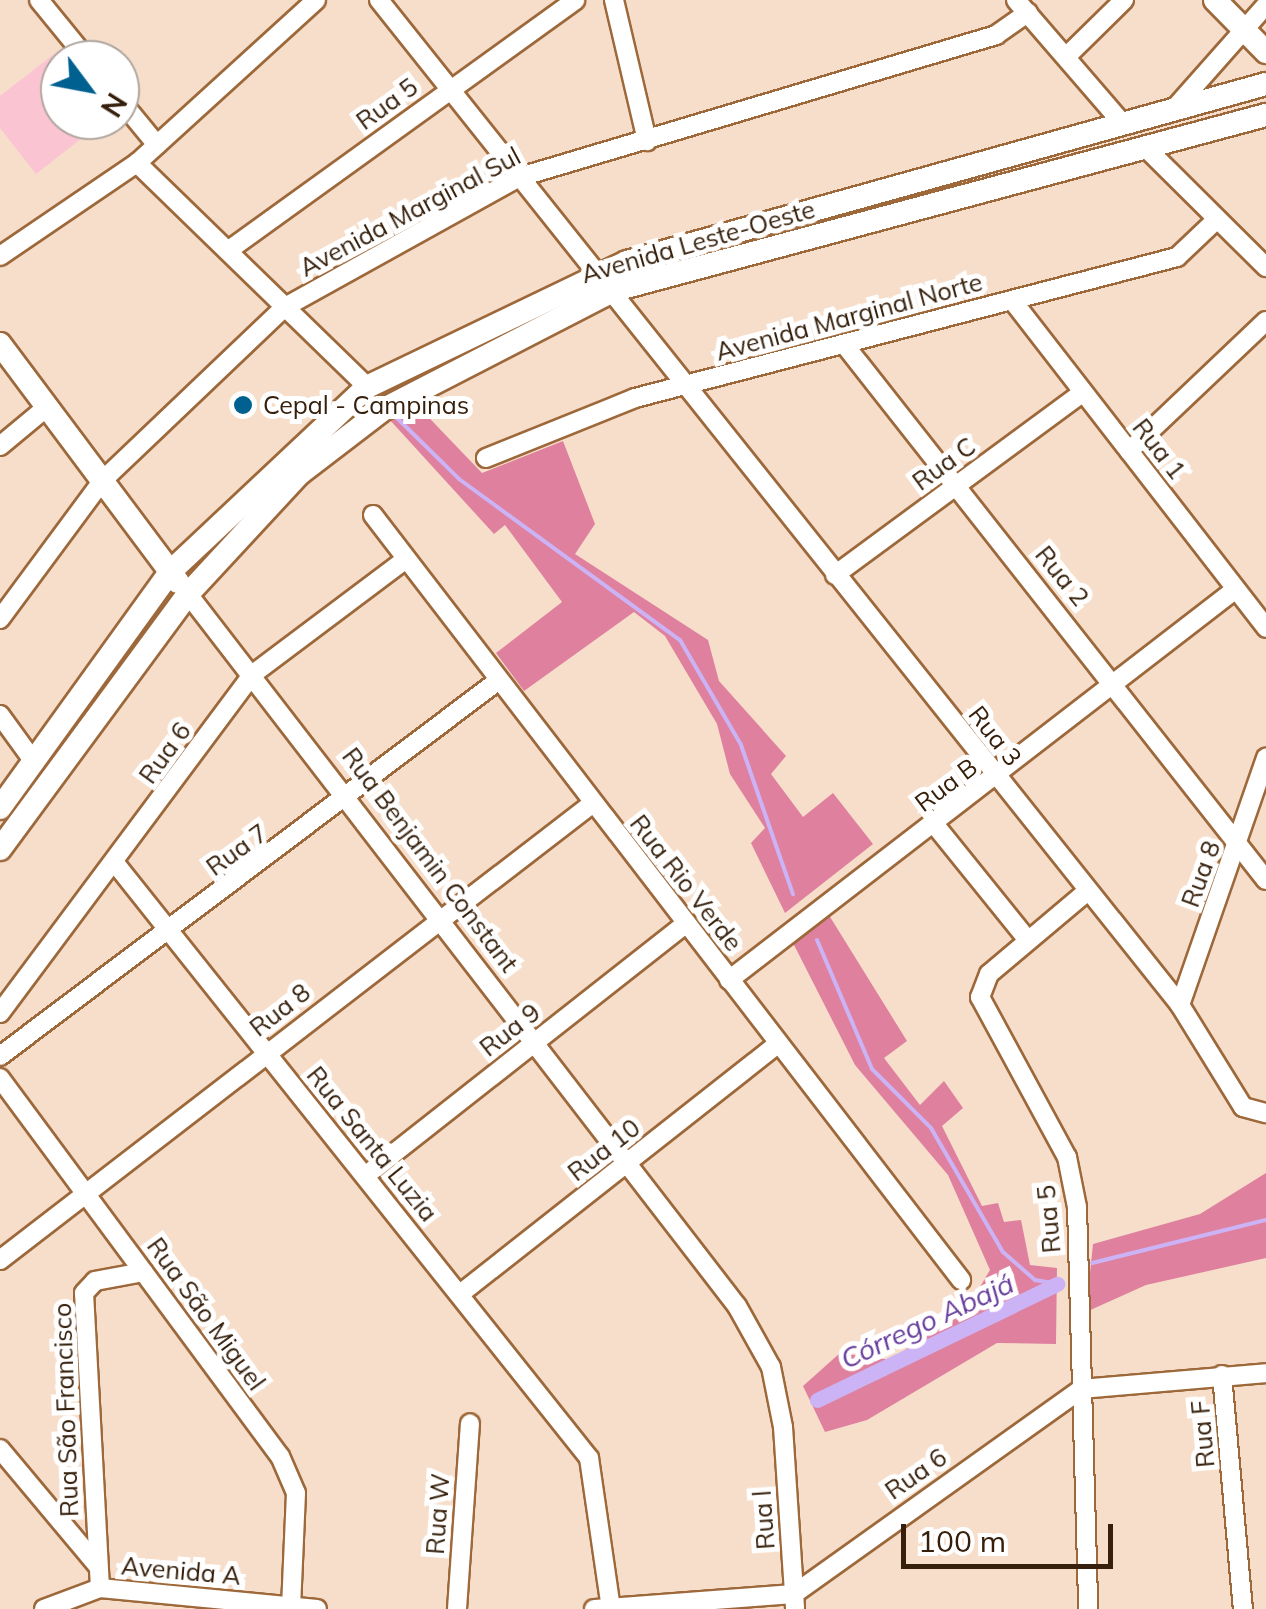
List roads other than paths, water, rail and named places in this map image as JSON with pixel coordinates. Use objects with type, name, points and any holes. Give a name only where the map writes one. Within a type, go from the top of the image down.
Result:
[{"type":"main road","points":[[1215,0],[1266,52]]},
{"type":"main road","name":"Avenida Leste-Oeste","points":[[0,808],[170,572],[367,387],[608,281],[1266,84]]},
{"type":"main road","name":"Avenida Leste-Oeste","points":[[0,849],[188,594],[299,474],[384,409],[608,281],[1266,115]]},
{"type":"main road","name":"Rua Benjamin Constant","points":[[0,344],[188,594]]},
{"type":"street","points":[[39,0],[72,40]]},
{"type":"street","points":[[0,256],[137,163],[316,0]]},
{"type":"street","name":"Rua 3","points":[[379,0],[608,281],[684,386],[997,778],[1084,894],[1180,1005],[1243,1107],[1264,1114]]},
{"type":"street","name":"Rua 5","points":[[230,250],[575,0]]},
{"type":"street","points":[[614,0],[647,141]]},
{"type":"street","points":[[1067,56],[1124,0]]},
{"type":"street","points":[[1173,110],[1266,6]]},
{"type":"street","points":[[1022,7],[1123,124]]},
{"type":"street","name":"Avenida Marginal Sul","points":[[102,481],[285,307],[520,177],[996,35],[1022,7]]},
{"type":"street","points":[[140,124],[157,145]]},
{"type":"street","points":[[1144,146],[1266,268]]},
{"type":"street","points":[[137,163],[367,387]]},
{"type":"street","name":"Avenida Marginal Norte","points":[[486,458],[684,386],[1176,258],[1217,219]]},
{"type":"street","name":"Rua 1","points":[[1012,300],[1266,628]]},
{"type":"street","points":[[1129,451],[1266,321]]},
{"type":"street","name":"Rua 2","points":[[844,344],[1240,841],[1266,880]]},
{"type":"street","name":"Rua C","points":[[835,575],[1083,392]]},
{"type":"street","points":[[0,446],[48,406]]},
{"type":"street","points":[[0,620],[102,481]]},
{"type":"street","name":"Rua Rio Verde","points":[[372,515],[961,1280]]},
{"type":"street","name":"Rua 6","points":[[0,1013],[254,674],[406,558]]},
{"type":"street","name":"Rua B","points":[[729,980],[997,778],[1236,589]]},
{"type":"street","name":"Rua Benjamin Constant","points":[[188,594],[254,674],[737,1306],[771,1367],[783,1427]]},
{"type":"street","name":"Rua 7","points":[[0,1056],[349,799],[499,680]]},
{"type":"street","points":[[0,715],[32,759]]},
{"type":"street","name":"Rua 8","points":[[1180,1005],[1266,758]]},
{"type":"street","name":"Rua 8","points":[[0,1260],[439,917],[593,802]]},
{"type":"street","points":[[935,825],[1027,939]]},
{"type":"street","name":"Rua Santa Luzia","points":[[115,862],[589,1458],[605,1608]]},
{"type":"street","name":"Rua 5","points":[[1084,894],[989,974],[980,997],[1068,1157],[1078,1273],[1088,1609]]},
{"type":"street","name":"Rua 9","points":[[365,1176],[686,923]]},
{"type":"street","name":"Rua 10","points":[[460,1294],[778,1044]]},
{"type":"street","name":"Rua São Miguel","points":[[0,1078],[290,1481],[291,1608]]},
{"type":"street","name":"Rua São Francisco","points":[[100,1588],[84,1294],[95,1281],[143,1272]]},
{"type":"street","points":[[1080,1388],[1266,1373]]},
{"type":"street","name":"Rua F","points":[[1222,1375],[1243,1609]]},
{"type":"street","name":"Rua 6","points":[[795,1601],[1080,1388]]},
{"type":"street","name":"Rua W","points":[[458,1609],[470,1423]]},
{"type":"street","name":"Rua l","points":[[783,1427],[795,1601]]},
{"type":"street","points":[[0,1449],[98,1566]]},
{"type":"street","name":"Avenida A","points":[[44,1609],[100,1588],[138,1599],[317,1609]]},
{"type":"street","points":[[605,1608],[795,1601]]},
{"type":"waterway","points":[[396,417],[459,479],[680,640],[741,745],[793,894]]},
{"type":"waterway","points":[[817,940],[872,1069],[931,1128],[1003,1252],[1035,1280],[1057,1284]]},
{"type":"waterway","points":[[1092,1263],[1266,1220]]},
{"type":"waterway","name":"Córrego Abajá","points":[[817,1400],[1057,1284]]},
{"type":"place","name":"Cepal - Campinas","points":[[243,405]]}]
